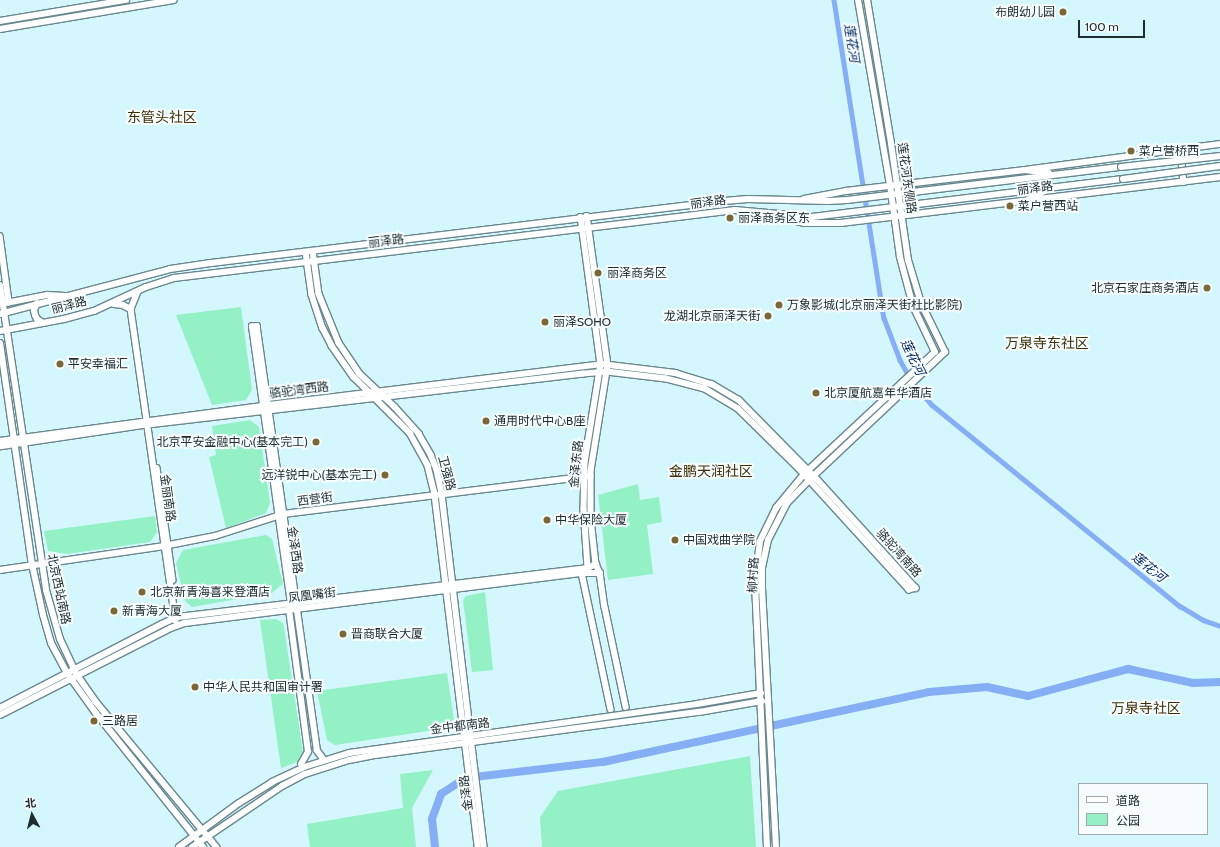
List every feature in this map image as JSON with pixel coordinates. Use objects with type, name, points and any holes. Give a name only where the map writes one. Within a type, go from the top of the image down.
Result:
[{"type":"main road","points":[[0,21],[126,0]]},
{"type":"main road","points":[[0,29],[174,0]]},
{"type":"main road","name":"莲花河东侧路","points":[[858,0],[890,186],[892,207],[891,217],[897,246],[913,306],[935,352]]},
{"type":"main road","name":"莲花河东侧路","points":[[867,0],[908,260],[914,284],[926,317],[945,352]]},
{"type":"main road","name":"丽泽路","points":[[2,313],[170,269],[584,217],[736,200],[847,200],[1220,156]]},
{"type":"main road","name":"丽泽路","points":[[0,331],[77,316],[114,304],[138,292],[174,278],[735,210],[812,217],[1220,166]]},
{"type":"main road","points":[[1025,170],[1060,174]]},
{"type":"main road","points":[[1029,199],[1054,187]]},
{"type":"main road","name":"北京西站南路","points":[[0,285],[4,303],[2,313],[7,330],[23,441],[54,623],[76,672],[106,715],[216,847]]},
{"type":"main road","points":[[37,303],[34,310],[35,315],[37,319],[43,323]]},
{"type":"main road","name":"北京西站南路","points":[[0,343],[32,564],[45,624],[56,652],[66,673],[95,712],[201,844]]},
{"type":"main road","name":"柳村路","points":[[767,847],[758,694],[755,583],[758,552],[764,532],[776,508],[806,472],[935,352]]},
{"type":"main road","name":"柳村路","points":[[776,847],[767,700],[762,582],[766,550],[781,513],[787,503],[811,478],[945,352]]},
{"type":"main road","name":"金中都南路","points":[[192,847],[201,844],[208,836],[282,786],[321,768],[375,755],[767,693]]},
{"type":"main road","name":"金中都南路","points":[[179,847],[239,803],[272,782],[322,760],[372,748],[468,740],[767,700]]},
{"type":"street","name":"丽泽路","points":[[798,200],[846,191],[897,184],[1025,170],[1220,144]]},
{"type":"street","points":[[1181,150],[1184,182]]},
{"type":"street","name":"丽泽路","points":[[782,215],[804,223],[851,222],[1029,199],[1220,177]]},
{"type":"street","name":"金泽东路","points":[[584,217],[608,365],[590,476],[591,519],[596,564],[600,573],[605,607],[626,707]]},
{"type":"street","name":"金泽东路","points":[[586,228],[601,364],[584,477],[584,522],[588,568]]},
{"type":"street","name":"北京西站南路","points":[[0,236],[4,303]]},
{"type":"street","name":"卫强路","points":[[310,251],[312,295],[324,328],[346,366],[369,392],[395,417],[414,440],[428,466],[435,495],[446,588],[468,740]]},
{"type":"street","name":"卫强路","points":[[311,262],[319,294],[339,343],[360,374],[414,426],[434,462],[442,494],[468,740]]},
{"type":"street","name":"金丽南路","points":[[138,292],[132,309],[141,373],[144,382],[148,423],[178,625]]},
{"type":"street","name":"丽泽路","points":[[4,303],[47,295],[65,296]]},
{"type":"street","points":[[114,304],[132,309]]},
{"type":"street","name":"金泽西路","points":[[255,327],[294,606],[317,750],[322,756]]},
{"type":"street","name":"骆驼湾南路","points":[[601,364],[675,373],[703,380],[722,389],[750,411],[806,472],[811,478],[909,590],[916,588],[811,478]]},
{"type":"street","name":"骆驼湾西路","points":[[266,408],[369,392],[601,364]]},
{"type":"street","name":"骆驼湾南路","points":[[600,372],[666,379],[705,389],[738,408],[806,472]]},
{"type":"street","name":"骆驼湾西路","points":[[0,441],[15,442],[266,408],[600,372]]},
{"type":"street","name":"骆驼湾西路","points":[[0,447],[15,442]]},
{"type":"street","name":"西营街","points":[[0,570],[44,562],[166,545],[226,534],[282,515],[590,476]]},
{"type":"street","name":"凤凰嘴街","points":[[0,715],[71,678],[76,672],[177,618],[446,588],[588,568],[596,564]]},
{"type":"street","points":[[588,568],[582,573],[611,709]]},
{"type":"street","name":"凤凰嘴街","points":[[453,587],[582,573],[600,573]]},
{"type":"street","name":"金泽西路","points":[[294,606],[308,752],[301,764]]},
{"type":"street","name":"凤凰嘴街","points":[[0,708],[66,673],[76,672],[178,625],[294,606]]},
{"type":"street","name":"金泽路","points":[[468,740],[484,847]]},
{"type":"street","name":"金泽路","points":[[475,793],[478,847]]},
{"type":"green space","points":[[241,307],[252,390],[246,400],[212,405],[176,315]]},
{"type":"green space","points":[[250,420],[259,427],[270,503],[266,513],[226,528],[209,457],[216,455],[212,426]]},
{"type":"green space","points":[[638,484],[640,500],[659,497],[662,522],[647,525],[653,574],[608,580],[598,495]]},
{"type":"green space","points":[[155,516],[157,532],[150,542],[67,554],[48,551],[44,531]]},
{"type":"green space","points":[[266,535],[272,539],[283,584],[272,593],[192,607],[185,601],[176,563],[183,550]]},
{"type":"green space","points":[[485,592],[493,670],[472,672],[463,600],[466,596]]},
{"type":"green space","points":[[276,619],[283,623],[284,627],[303,753],[297,762],[281,768],[260,620]]},
{"type":"green space","points":[[447,673],[454,720],[448,728],[335,745],[327,740],[317,691]]},
{"type":"green space","points":[[750,756],[756,847],[542,847],[540,817],[558,791]]},
{"type":"green space","points":[[433,770],[412,808],[416,847],[310,847],[307,824],[403,808],[400,774]]},
{"type":"waterway","name":"莲花河","points":[[834,0],[884,318],[900,360],[912,382],[931,404],[1180,606],[1203,620],[1220,626]]},
{"type":"waterway","points":[[435,847],[432,819],[441,794],[466,778],[603,762],[929,692],[987,687],[1028,696],[1128,669],[1193,683],[1220,682]]},
{"type":"place","name":"布朗幼儿园","points":[[1063,12]]},
{"type":"place","name":"菜户营桥西","points":[[1131,151]]},
{"type":"place","name":"菜户营西站","points":[[1010,206]]},
{"type":"place","name":"丽泽商务区东","points":[[730,218]]},
{"type":"place","name":"丽泽商务区","points":[[598,273]]},
{"type":"place","name":"北京石家庄商务酒店","points":[[1207,288]]},
{"type":"place","name":"万象影城(北京丽泽天街杜比影院)","points":[[779,305]]},
{"type":"place","name":"龙湖北京丽泽天街","points":[[768,316]]},
{"type":"place","name":"丽泽SOHO","points":[[545,322]]},
{"type":"place","name":"平安幸福汇","points":[[60,364]]},
{"type":"place","name":"北京厦航嘉年华酒店","points":[[816,393]]},
{"type":"place","name":"通用时代中心B座","points":[[486,421]]},
{"type":"place","name":"北京平安金融中心(基本完工)","points":[[316,442]]},
{"type":"place","name":"远洋锐中心(基本完工)","points":[[385,475]]},
{"type":"place","name":"中华保险大厦","points":[[547,520]]},
{"type":"place","name":"中国戏曲学院","points":[[675,540]]},
{"type":"place","name":"北京新青海喜来登酒店","points":[[142,592]]},
{"type":"place","name":"新青海大厦","points":[[114,611]]},
{"type":"place","name":"晋商联合大厦","points":[[343,634]]},
{"type":"place","name":"中华人民共和国审计署","points":[[195,687]]},
{"type":"place","name":"三路居","points":[[94,721]]},
{"type":"district","name":"东管头社区","points":[[162,117]]},
{"type":"district","name":"万泉寺东社区","points":[[1047,343]]},
{"type":"district","name":"金鹏天润社区","points":[[711,471]]},
{"type":"district","name":"万泉寺社区","points":[[1146,708]]}]
